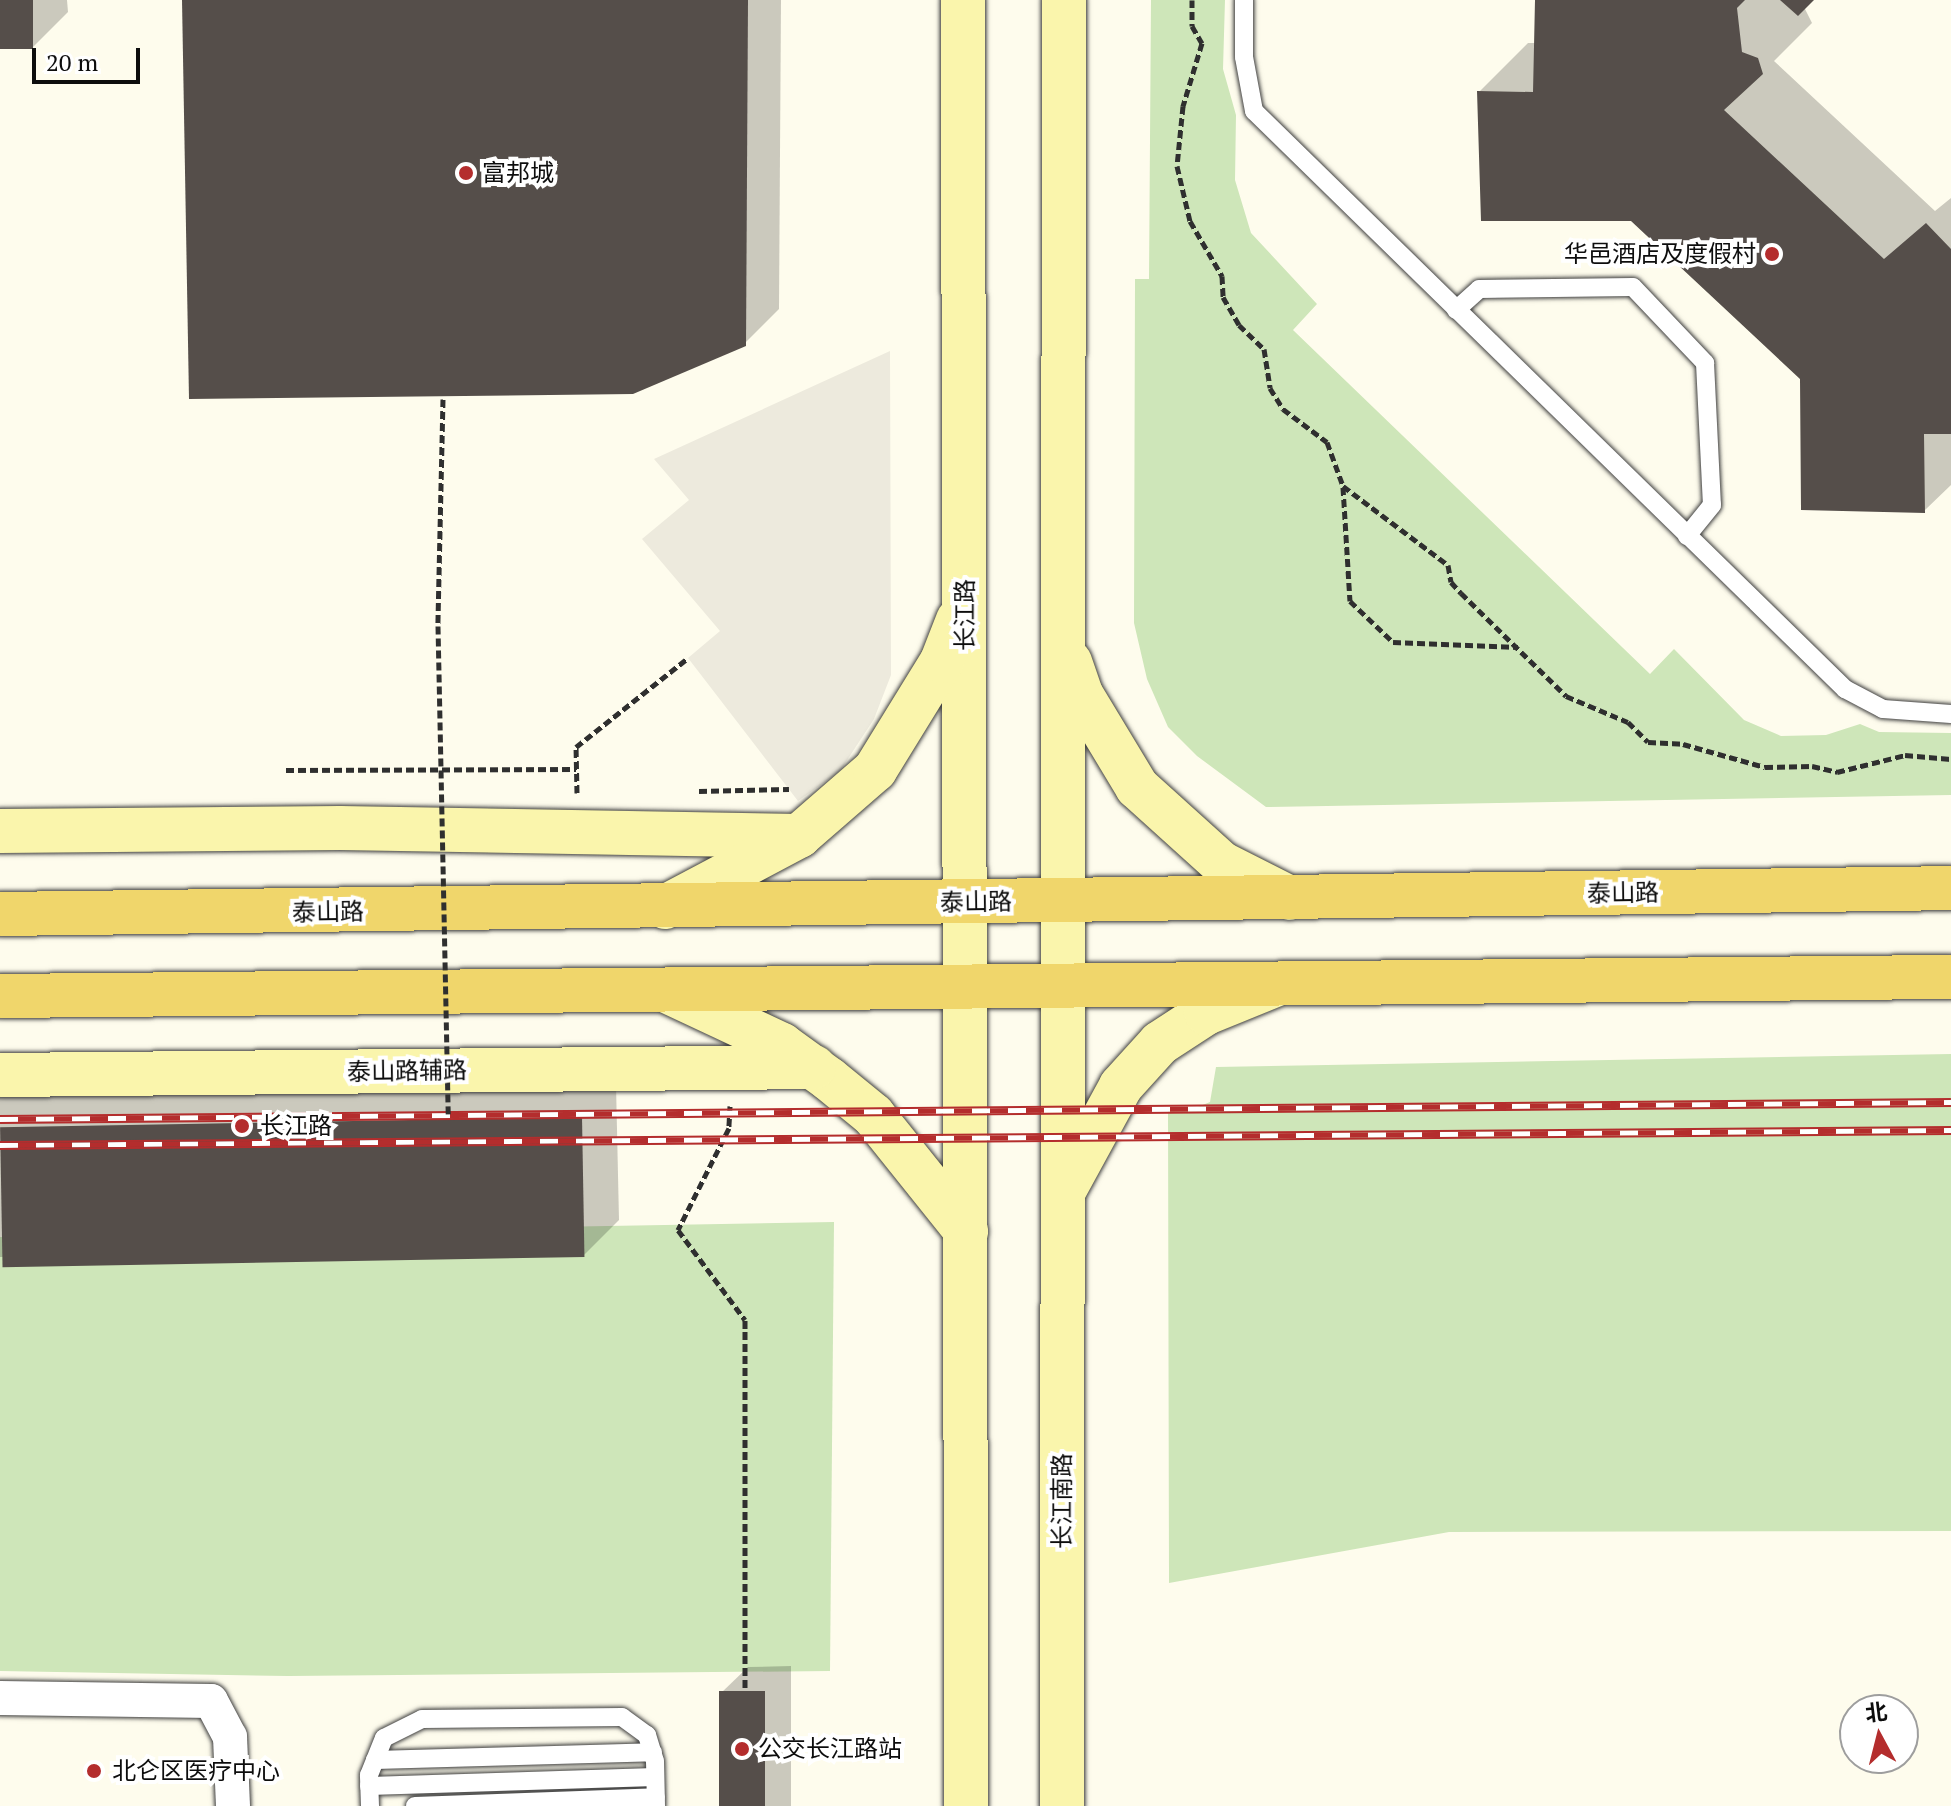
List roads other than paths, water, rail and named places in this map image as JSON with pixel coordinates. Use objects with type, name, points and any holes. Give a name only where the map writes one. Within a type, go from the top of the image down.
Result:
[{"type":"main road","name":"长江路","points":[[963,0],[966,1231]]},
{"type":"main road","points":[[1062,1197],[1064,0]]},
{"type":"main road","points":[[665,907],[799,836],[875,770],[942,661],[965,603]]},
{"type":"main road","points":[[1062,637],[1081,694],[1137,787],[1221,863],[1290,898]]},
{"type":"main road","points":[[0,831],[340,828],[799,836]]},
{"type":"main road","name":"泰山路","points":[[0,914],[1951,888]]},
{"type":"main road","points":[[0,996],[669,992],[1951,977]]},
{"type":"main road","points":[[1062,1197],[1121,1086],[1160,1043],[1206,1013],[1275,985]]},
{"type":"main road","points":[[669,992],[782,1045],[814,1067],[873,1115],[966,1231],[966,1806]]},
{"type":"main road","name":"泰山路辅路","points":[[0,1075],[814,1067]]},
{"type":"main road","name":"长江南路","points":[[1062,1197],[1062,1806]]},
{"type":"street","points":[[0,1698],[211,1701],[230,1737],[233,1806]]},
{"type":"lane","points":[[1244,0],[1244,57],[1254,111],[1845,689],[1883,709],[1921,715],[1951,714]]},
{"type":"lane","points":[[1456,310],[1479,289],[1633,287],[1705,363],[1712,505],[1687,536]]},
{"type":"lane","points":[[370,1806],[369,1786],[384,1738],[422,1719],[622,1717],[647,1735],[653,1752],[656,1802],[415,1806]]},
{"type":"lane","points":[[375,1760],[653,1752]]},
{"type":"lane","points":[[369,1786],[655,1777]]},
{"type":"railway","points":[[0,1119],[1951,1102]]},
{"type":"railway","points":[[0,1145],[1951,1130]]},
{"type":"place","name":"富邦城","points":[[466,173]]},
{"type":"place","name":"华邑酒店及度假村","points":[[1772,254]]},
{"type":"place","name":"长江路","points":[[242,1126]]},
{"type":"place","name":"公交长江路站","points":[[742,1749]]},
{"type":"place","name":"北仑区医疗中心","points":[[94,1771]]}]
